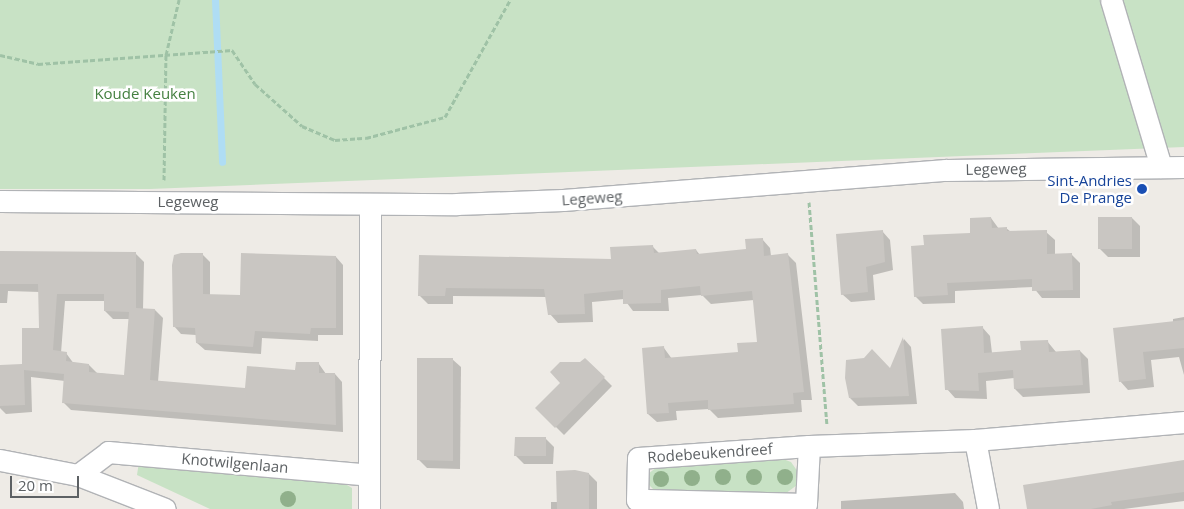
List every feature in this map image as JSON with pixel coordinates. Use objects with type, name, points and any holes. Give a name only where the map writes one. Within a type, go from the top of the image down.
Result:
[{"type":"street","points":[[1111,0],[1161,167]]},
{"type":"street","name":"Legeweg","points":[[0,201],[370,204],[563,200],[970,169],[1184,166]]},
{"type":"street","points":[[369,509],[370,204]]},
{"type":"street","name":"Rodebeukendreef","points":[[819,446],[806,504],[638,500],[638,458],[819,446],[975,440],[1184,422]]},
{"type":"street","points":[[975,440],[988,509]]},
{"type":"street","name":"Knotwilgenlaan","points":[[78,475],[108,452],[369,474]]},
{"type":"street","points":[[0,460],[78,475],[165,509]]},
{"type":"path","points":[[164,202],[166,56],[179,0]]},
{"type":"path","points":[[0,55],[38,64],[232,50],[238,55],[255,84],[302,126],[335,140],[366,138],[399,132],[445,117],[510,0]]},
{"type":"path","points":[[808,181],[819,446]]},
{"type":"green space","name":"Koude Keuken","points":[[0,0],[1184,0],[1184,147],[150,189],[0,189]]},
{"type":"green space","points":[[783,459],[791,462],[798,472],[797,485],[785,494],[654,490],[648,484],[648,474],[657,467]]},
{"type":"green space","points":[[139,462],[342,482],[352,488],[352,509],[210,509],[137,475]]},
{"type":"building","points":[[991,217],[992,228],[1007,227],[1007,231],[1047,230],[1047,254],[1072,253],[1073,290],[1032,291],[1032,279],[947,283],[948,295],[914,297],[911,246],[924,245],[923,235],[970,233],[970,218]]},
{"type":"building","points":[[1098,217],[1132,217],[1132,249],[1098,249]]},
{"type":"building","points":[[883,230],[885,262],[866,267],[868,292],[841,295],[836,234]]},
{"type":"building","points":[[763,238],[764,256],[788,253],[804,392],[793,393],[794,404],[708,410],[708,400],[668,403],[669,413],[647,414],[642,348],[664,346],[665,358],[738,352],[737,343],[757,342],[752,291],[701,296],[700,286],[661,290],[661,303],[623,304],[623,290],[584,294],[585,314],[548,315],[544,289],[446,288],[445,296],[418,296],[419,255],[611,259],[610,247],[653,245],[654,253],[696,249],[697,254],[746,249],[745,239]]},
{"type":"building","points":[[0,251],[136,252],[136,308],[155,309],[150,380],[245,388],[247,366],[295,370],[296,362],[319,362],[319,373],[335,373],[336,425],[62,403],[64,374],[24,370],[25,405],[0,406],[0,365],[22,364],[22,328],[39,328],[38,284],[0,284]],"holes":[[[57,294],[104,294],[104,311],[129,312],[124,375],[89,372],[89,364],[66,361],[67,352],[53,350]]]},
{"type":"building","points":[[181,253],[203,253],[203,294],[240,295],[241,253],[336,256],[336,328],[311,328],[310,334],[255,331],[253,347],[196,343],[195,328],[173,327],[172,265],[174,255]]},
{"type":"building","points":[[1184,320],[1184,348],[1143,352],[1146,379],[1119,382],[1113,328]]},
{"type":"building","points":[[983,326],[984,353],[1021,350],[1020,341],[1048,340],[1049,352],[1080,350],[1083,385],[1014,389],[1013,370],[978,373],[979,391],[945,390],[941,329]]},
{"type":"building","points":[[903,337],[909,396],[849,398],[845,378],[846,360],[864,358],[872,349],[890,368]]},
{"type":"building","points":[[417,358],[453,358],[453,461],[417,460]]},
{"type":"building","points":[[585,358],[605,377],[555,428],[535,408],[560,383],[550,372],[560,362],[580,362]]},
{"type":"building","points":[[515,437],[546,437],[546,456],[514,456]]},
{"type":"building","points":[[1184,460],[1184,492],[1111,502],[1112,505],[1091,509],[1027,509],[1023,485]]},
{"type":"building","points":[[575,470],[589,473],[589,509],[557,509],[556,471]]},
{"type":"waterway","points":[[215,0],[222,162]]},
{"type":"place","name":"Sint-Andries De Prange","points":[[1142,189]]}]
